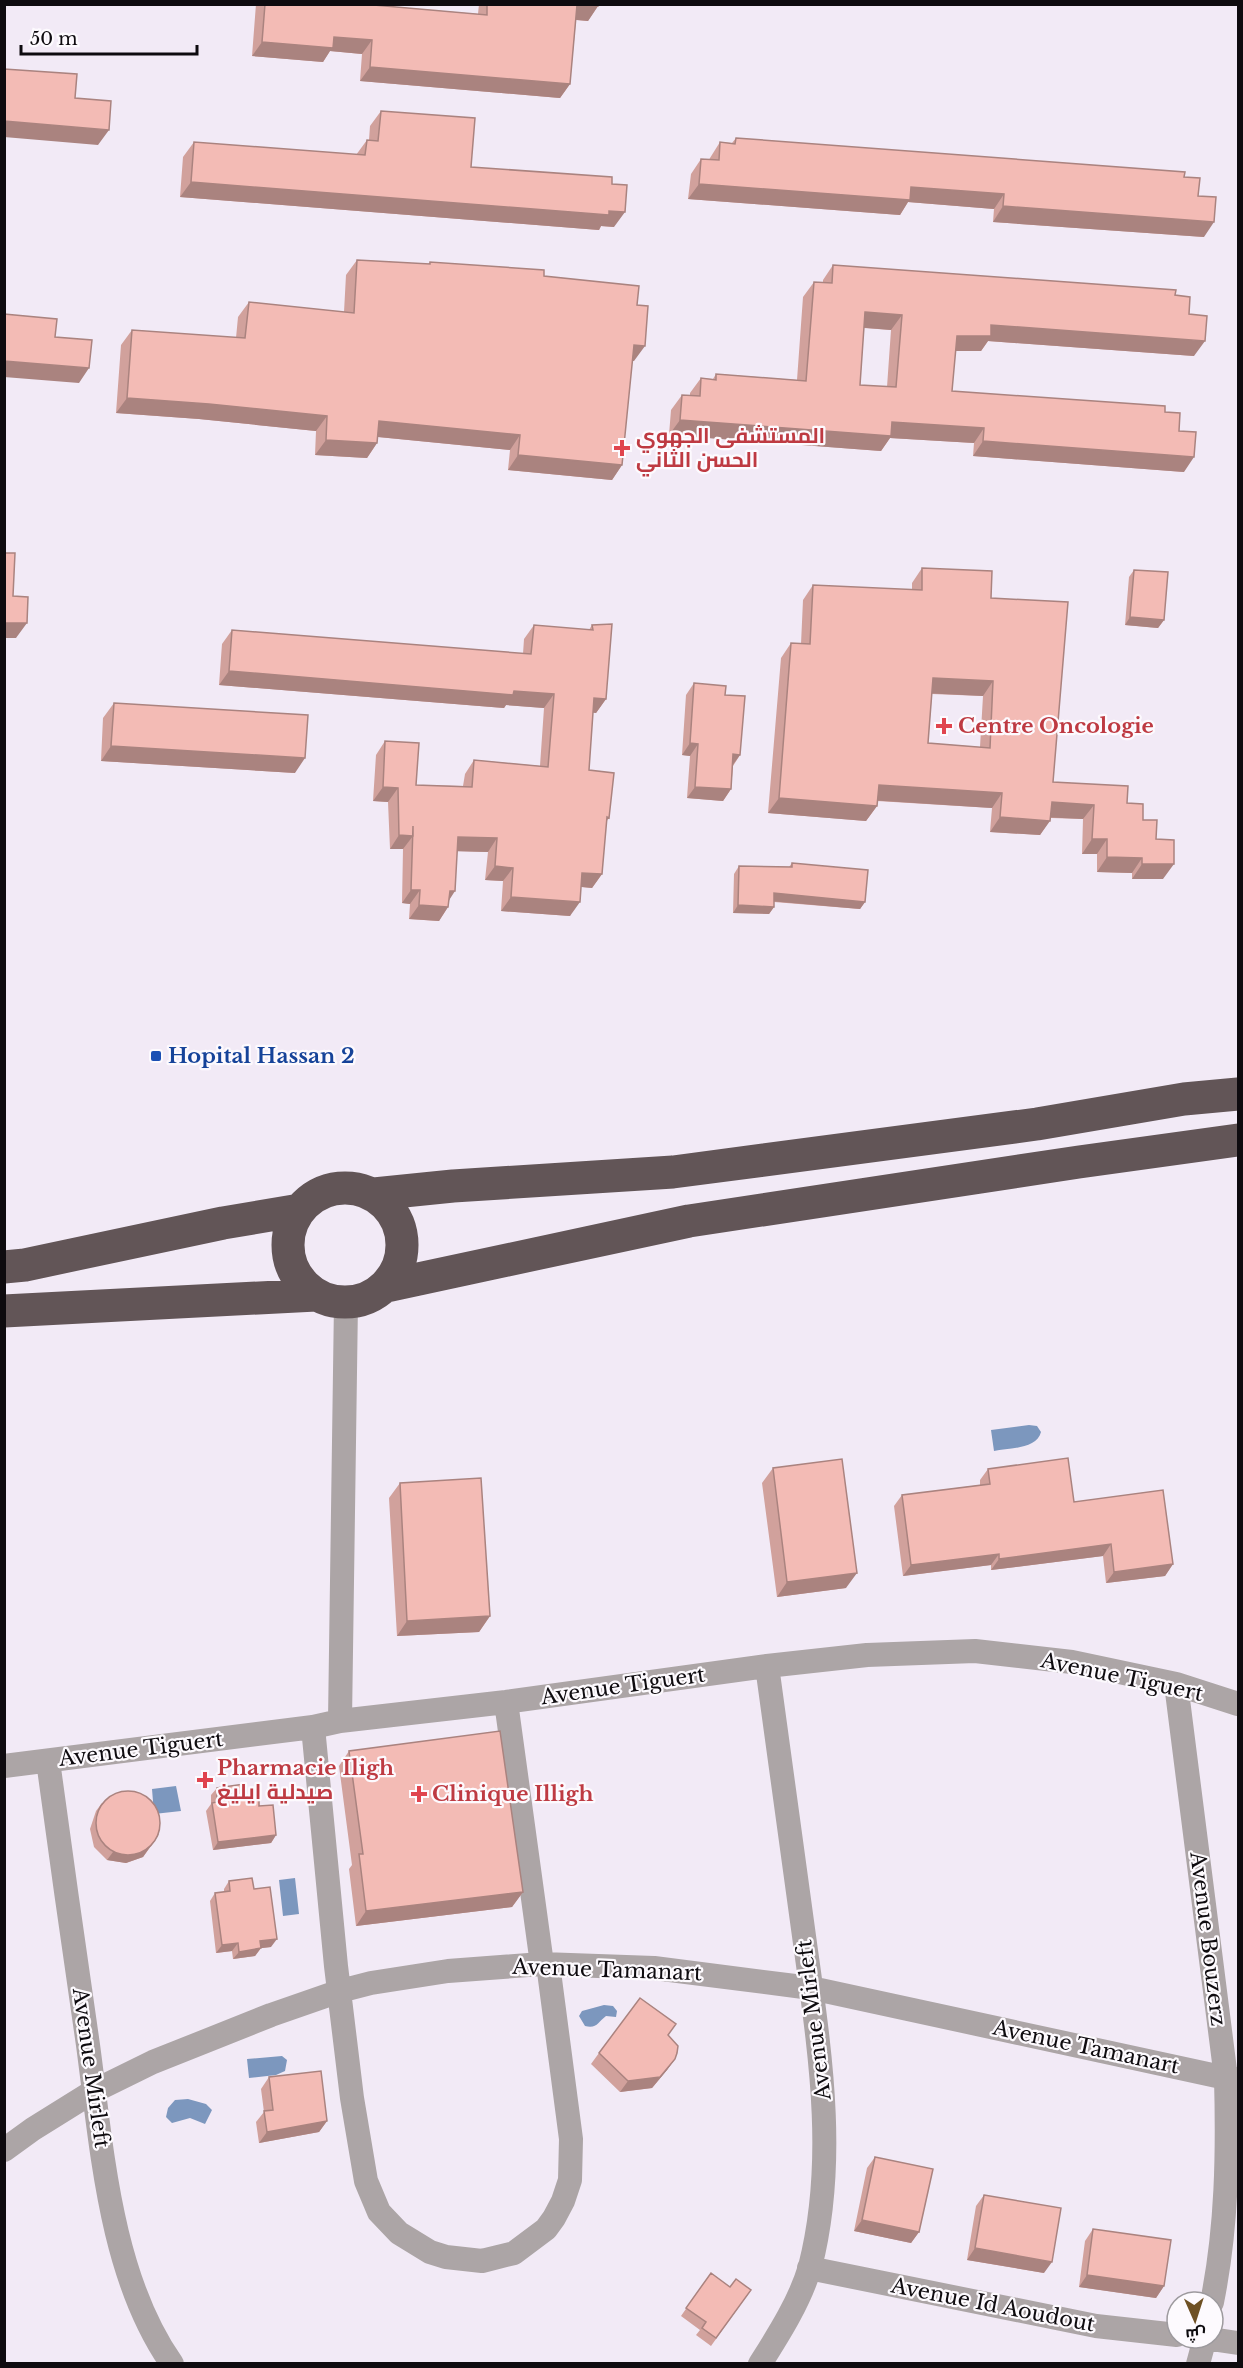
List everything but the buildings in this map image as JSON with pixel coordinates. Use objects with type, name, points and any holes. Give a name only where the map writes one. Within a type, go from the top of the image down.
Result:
[{"type":"highway","points":[[331,1298],[301,1282],[292,1266],[288,1246],[291,1227],[300,1210],[313,1198],[330,1191],[346,1188],[374,1194],[453,1186],[673,1172],[1036,1124],[1184,1099],[1239,1094]]},
{"type":"highway","points":[[386,1286],[689,1221],[1239,1140]]},
{"type":"highway","points":[[4,1311],[371,1296],[386,1286],[396,1272],[401,1257],[402,1240],[394,1217],[374,1194]]},
{"type":"highway","points":[[4,1267],[25,1265],[223,1223],[300,1210]]},
{"type":"street","points":[[331,1298],[340,1721]]},
{"type":"street","name":"Avenue Tiguert","points":[[4,1766],[767,1666],[867,1655],[975,1651],[1072,1662],[1176,1684],[1239,1704]]},
{"type":"street","name":"Avenue Mirleft","points":[[760,2364],[784,2326],[809,2268],[825,2171],[825,2105],[767,1666]]},
{"type":"street","name":"Avenue Bouzerz","points":[[1176,1684],[1232,2079],[1225,2205],[1219,2271],[1215,2290]]},
{"type":"street","points":[[313,1727],[352,2098],[366,2181],[379,2212],[399,2233],[430,2252],[446,2257],[482,2261],[514,2253],[546,2229],[555,2218],[570,2180],[571,2139],[506,1702]]},
{"type":"street","name":"Avenue Mirleft","points":[[48,1761],[94,2091],[121,2251],[144,2314],[172,2364]]},
{"type":"street","name":"Avenue Tamanart","points":[[4,2150],[94,2091],[153,2062],[271,2015],[340,1991],[371,1983],[448,1971],[545,1964],[654,1968],[811,1988],[1232,2079]]},
{"type":"street","name":"Avenue Id Aoudout","points":[[809,2268],[1096,2326],[1165,2334]]},
{"type":"water","points":[[1037,1426],[1041,1432],[1034,1442],[1022,1447],[994,1451],[991,1430]]},
{"type":"water","points":[[176,1786],[181,1811],[154,1814],[152,1789]]},
{"type":"water","points":[[295,1878],[299,1914],[283,1916],[279,1880]]},
{"type":"water","points":[[604,2005],[613,2006],[617,2011],[616,2017],[606,2016],[595,2026],[585,2026],[579,2016],[582,2011]]},
{"type":"water","points":[[282,2056],[287,2060],[285,2071],[276,2075],[249,2078],[247,2059]]},
{"type":"water","points":[[188,2099],[206,2104],[212,2110],[205,2124],[190,2118],[172,2123],[166,2117],[168,2108],[175,2100]]},
{"type":"place","name":"المستشفى الجهوي الحسن الثاني","points":[[622,448]]},
{"type":"place","name":"Centre Oncologie","points":[[944,726]]},
{"type":"place","name":"Hopital Hassan 2","points":[[156,1056]]},
{"type":"place","name":"Pharmacie Iligh صيدلية ايليغ","points":[[205,1780]]},
{"type":"place","name":"Clinique Illigh","points":[[419,1794]]}]
